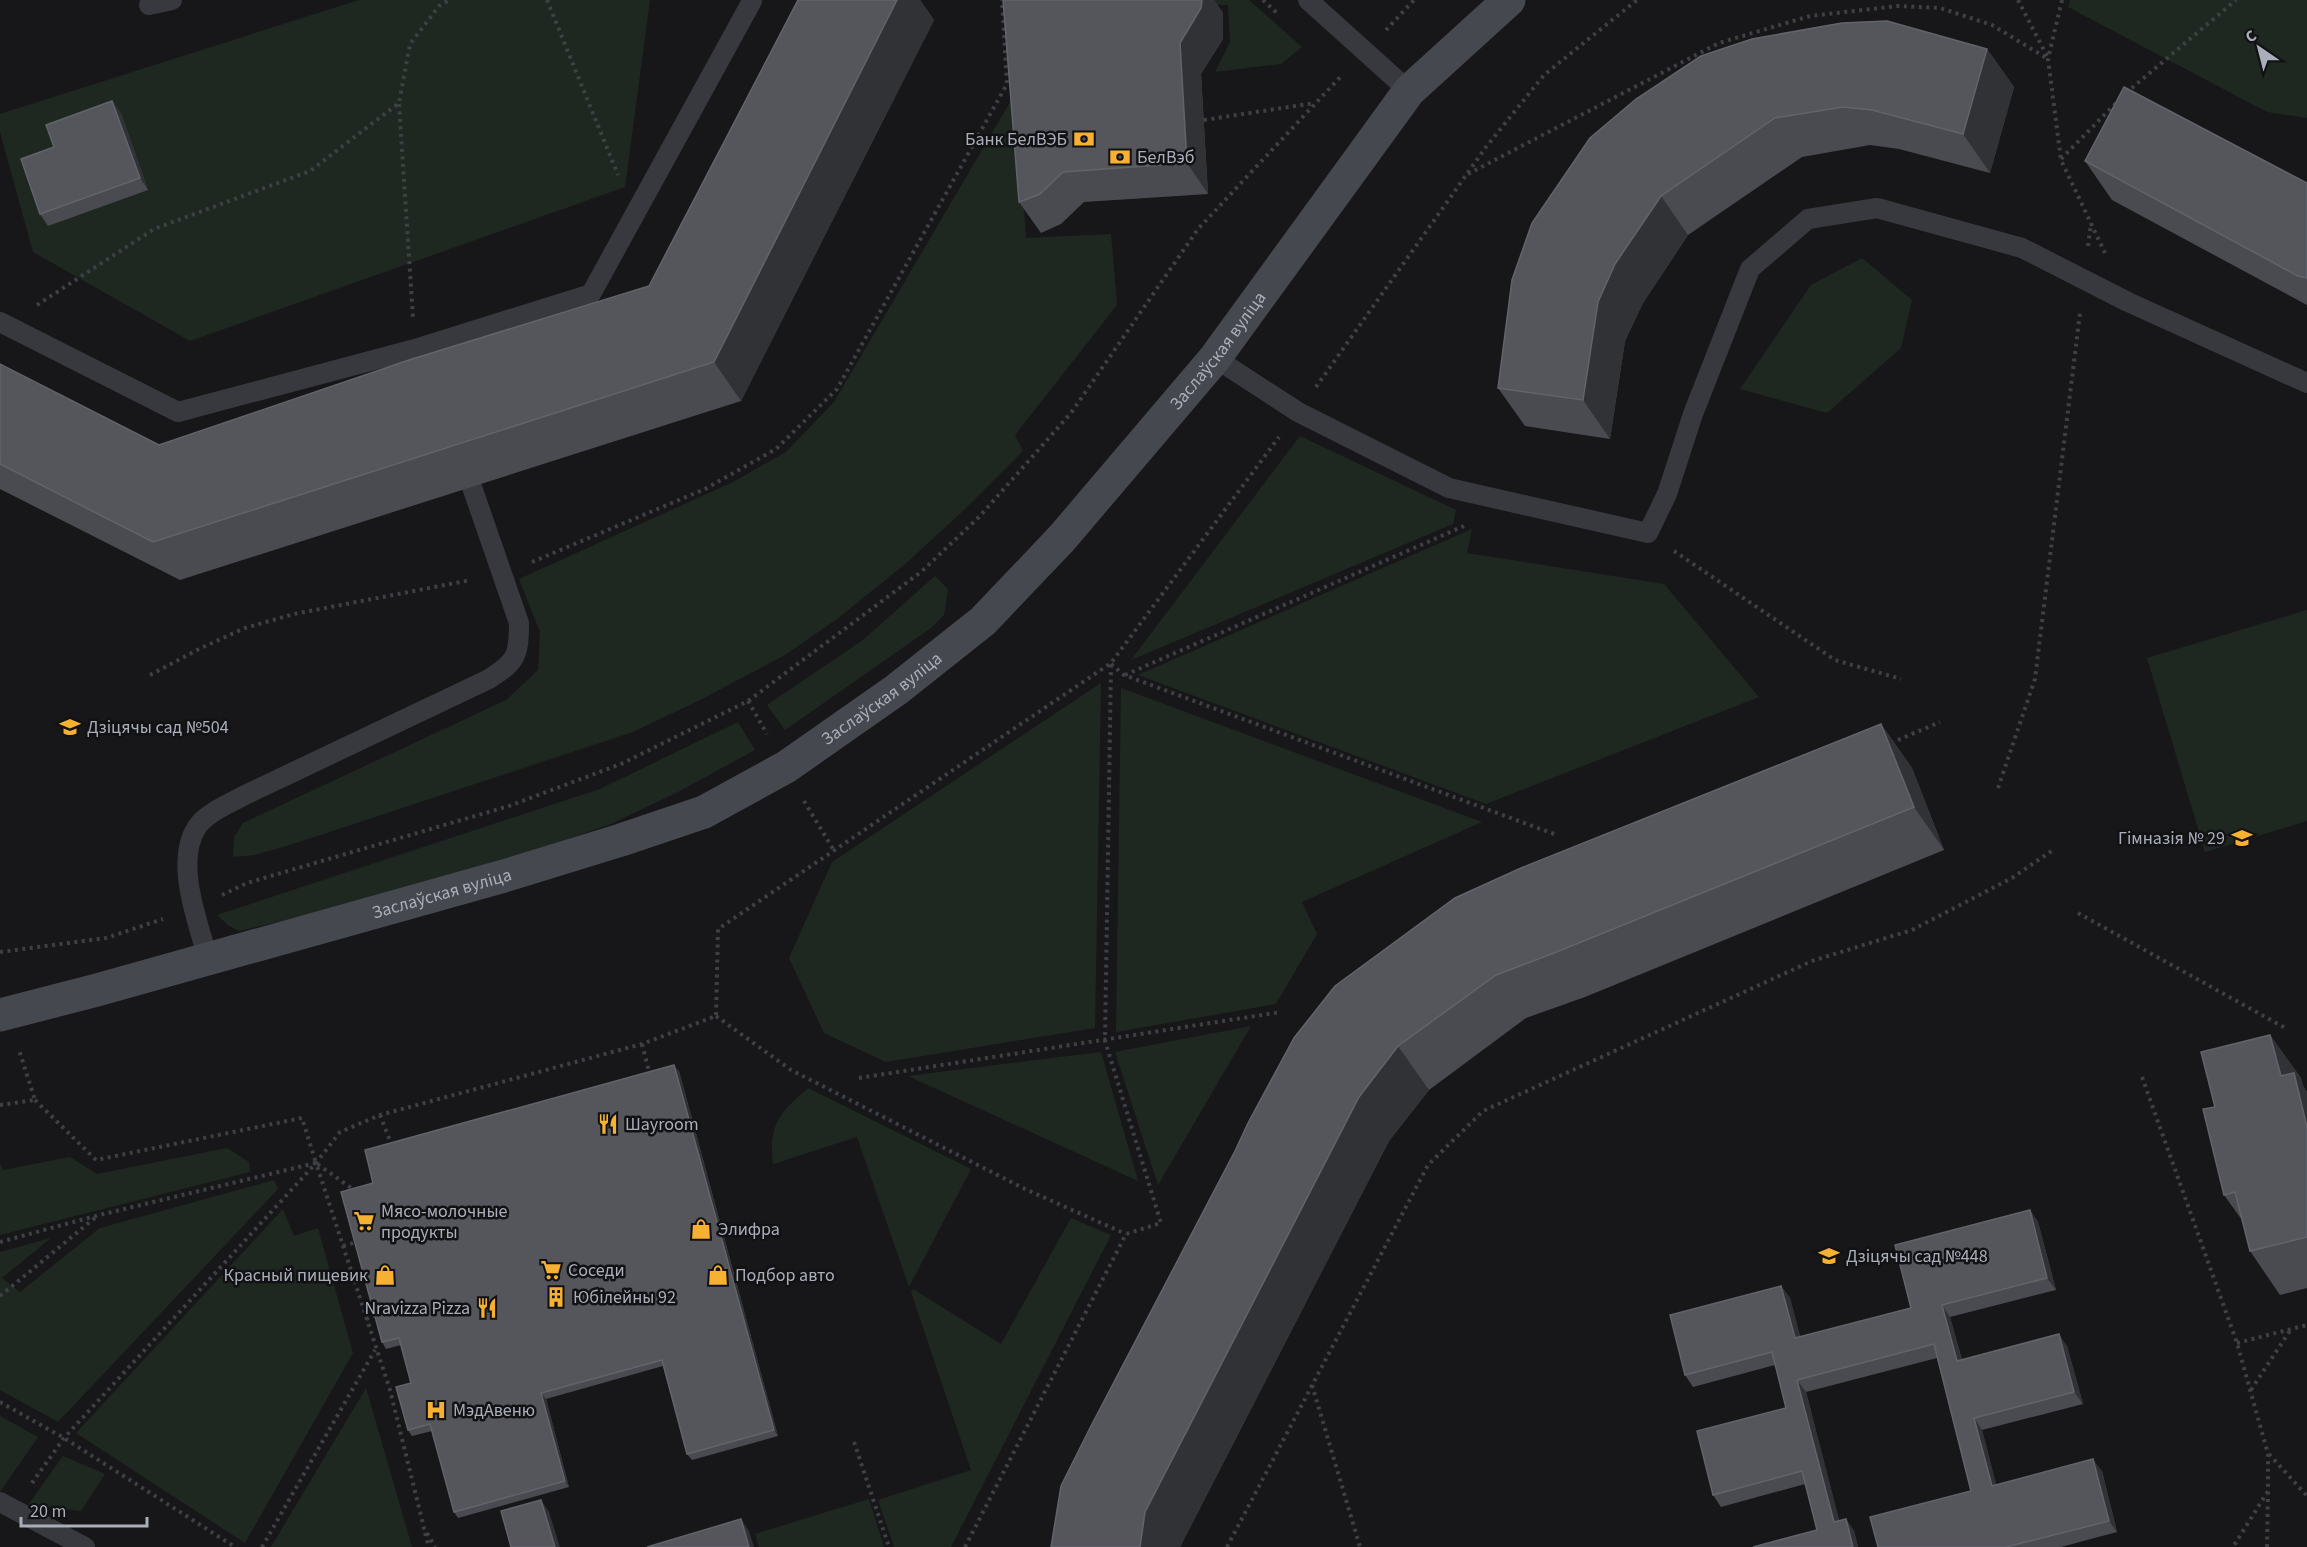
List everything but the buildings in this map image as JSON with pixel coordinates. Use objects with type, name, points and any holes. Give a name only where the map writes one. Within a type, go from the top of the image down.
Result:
[{"type":"main road","name":"Заслаўская вуліца","points":[[4,1014],[526,870],[621,840],[704,812],[786,767],[896,690],[983,621],[1062,538],[1215,358],[1409,91],[1509,0]]},
{"type":"lane","points":[[148,5],[172,0]]},
{"type":"lane","points":[[1308,0],[1409,91]]},
{"type":"lane","points":[[3,324],[178,412],[415,349],[591,294],[752,1]]},
{"type":"lane","points":[[1215,358],[1298,412],[1449,488],[1648,533],[1667,494],[1693,414],[1750,269],[1808,219],[1877,208],[2022,248],[2128,302],[2307,383]]},
{"type":"lane","points":[[415,349],[424,369]]},
{"type":"lane","points":[[207,959],[194,909],[186,861],[197,826],[212,814],[243,796],[489,679],[504,670],[516,657],[519,623],[472,487]]},
{"type":"lane","points":[[7,1506],[85,1547]]},
{"type":"path","points":[[415,349],[399,103],[410,44],[439,6],[449,0]]},
{"type":"path","points":[[547,0],[635,215]]},
{"type":"path","points":[[150,675],[245,628],[294,614],[501,574],[705,489],[776,449],[837,389],[1008,84],[1002,0]]},
{"type":"path","points":[[0,952],[106,938],[194,909],[247,883],[509,806],[621,764],[748,701],[921,572],[979,517],[1071,413],[1198,229],[1414,0]]},
{"type":"path","points":[[716,1016],[718,928],[1111,663],[1298,412],[1467,174],[1544,75],[1637,0]]},
{"type":"path","points":[[2018,0],[2048,59],[2061,160],[2128,302]]},
{"type":"path","points":[[2048,59],[2062,0]]},
{"type":"path","points":[[2061,160],[2122,96],[2236,0]]},
{"type":"path","points":[[1467,174],[1719,43],[1810,16],[1898,6],[1940,8],[1992,25],[2048,59]]},
{"type":"path","points":[[3,324],[154,229],[310,171],[399,103]]},
{"type":"path","points":[[1204,120],[1316,103]]},
{"type":"path","points":[[1998,788],[2035,679],[2091,223]]},
{"type":"path","points":[[1124,675],[1515,503]]},
{"type":"path","points":[[1648,533],[1835,660],[1901,679]]},
{"type":"path","points":[[1111,663],[1124,675],[1554,834]]},
{"type":"path","points":[[716,1016],[791,1070],[1025,1189],[1126,1234],[1161,1223],[1105,1041],[1111,663]]},
{"type":"path","points":[[748,701],[769,738]]},
{"type":"path","points":[[1885,745],[1940,722]]},
{"type":"path","points":[[811,812],[832,849]]},
{"type":"path","points":[[1227,1547],[1428,1165],[1483,1111],[1812,961],[1912,930],[2012,878],[2053,850]]},
{"type":"path","points":[[2078,913],[2287,1029]]},
{"type":"path","points":[[859,1078],[1281,1012]]},
{"type":"path","points":[[4,1014],[35,1101],[96,1160],[302,1118],[390,1390],[429,1547]]},
{"type":"path","points":[[7,1506],[64,1438],[316,1163],[340,1132],[380,1115],[642,1044],[716,1016]]},
{"type":"path","points":[[642,1044],[651,1078]]},
{"type":"path","points":[[2142,1077],[2237,1343],[2251,1390],[2268,1454],[2267,1547]]},
{"type":"path","points":[[0,1105],[35,1101]]},
{"type":"path","points":[[380,1115],[393,1150]]},
{"type":"path","points":[[0,1242],[99,1215],[316,1163],[360,1194]]},
{"type":"path","points":[[0,1296],[99,1215]]},
{"type":"path","points":[[965,1547],[1126,1234]]},
{"type":"path","points":[[342,1246],[357,1242]]},
{"type":"path","points":[[354,1282],[367,1279]]},
{"type":"path","points":[[366,1319],[377,1315]]},
{"type":"path","points":[[2237,1343],[2307,1325]]},
{"type":"path","points":[[2251,1390],[2291,1329]]},
{"type":"path","points":[[262,1547],[376,1349]]},
{"type":"path","points":[[1312,1385],[1360,1547]]},
{"type":"path","points":[[390,1390],[399,1387]]},
{"type":"path","points":[[0,1402],[64,1438],[235,1547]]},
{"type":"path","points":[[854,1442],[890,1547]]},
{"type":"path","points":[[2268,1454],[2307,1496]]},
{"type":"path","points":[[2233,1547],[2268,1491]]},
{"type":"path","points":[[424,1528],[435,1547]]},
{"type":"shaded area","points":[[359,0],[650,0],[625,187],[190,341],[33,252],[0,132],[0,114]]},
{"type":"shaded area","points":[[1169,0],[1249,0],[1302,47],[1281,64],[1215,72],[1230,42],[1228,5],[1170,5]]},
{"type":"shaded area","points":[[2070,0],[2307,0],[2307,118],[2267,112],[2068,7]]},
{"type":"shaded area","points":[[1016,92],[1026,238],[1111,234],[1117,305],[1015,435],[1023,451],[963,511],[904,565],[837,619],[785,655],[633,732],[293,844],[255,855],[233,857],[234,837],[243,823],[506,700],[538,670],[540,632],[519,579],[733,482],[786,452],[834,402]]},
{"type":"shaded area","points":[[1862,258],[1912,300],[1901,348],[1827,413],[1740,389],[1811,285]]},
{"type":"shaded area","points":[[1300,436],[1456,510],[1453,524],[1131,660]]},
{"type":"shaded area","points":[[1472,529],[1467,553],[1664,584],[1759,697],[1486,804],[1138,675]]},
{"type":"shaded area","points":[[935,576],[948,589],[944,615],[931,628],[785,730],[767,705],[863,640]]},
{"type":"shaded area","points":[[2307,610],[2307,821],[2205,852],[2147,658]]},
{"type":"shaded area","points":[[1101,683],[1095,1028],[886,1062],[824,1033],[789,958],[832,862]]},
{"type":"shaded area","points":[[1121,688],[1482,822],[1302,902],[1317,934],[1276,1004],[1116,1032]]},
{"type":"shaded area","points":[[738,722],[755,750],[678,792],[611,824],[539,849],[325,911],[239,931],[229,926],[217,915],[600,789]]},
{"type":"shaded area","points":[[1251,1026],[1158,1185],[1115,1052]]},
{"type":"shaded area","points":[[1101,1052],[1138,1181],[908,1076]]},
{"type":"shaded area","points":[[808,1088],[971,1169],[909,1287],[857,1137],[773,1164],[772,1139],[778,1120],[783,1112]]},
{"type":"shaded area","points":[[227,1148],[249,1162],[250,1172],[0,1235],[0,1163],[3,1170],[70,1157],[97,1174]]},
{"type":"shaded area","points":[[274,1180],[278,1189],[58,1422],[0,1390],[0,1252],[51,1238],[2,1278],[20,1292],[100,1228]]},
{"type":"shaded area","points":[[283,1209],[294,1236],[318,1228],[353,1353],[245,1543],[76,1433]]},
{"type":"shaded area","points":[[1071,1218],[1111,1235],[951,1547],[894,1547],[878,1500],[971,1470],[911,1292],[913,1289],[1001,1344]]},
{"type":"shaded area","points":[[366,1388],[412,1547],[271,1547]]},
{"type":"shaded area","points":[[0,1416],[38,1437],[0,1492]]},
{"type":"shaded area","points":[[63,1456],[105,1474],[81,1511],[28,1505]]},
{"type":"shaded area","points":[[869,1499],[884,1547],[759,1547],[755,1534]]},
{"type":"place","name":"Банк БелВЭБ","points":[[1084,139]]},
{"type":"place","name":"БелВэб","points":[[1120,157]]},
{"type":"place","name":"Дзіцячы сад №504","points":[[70,727]]},
{"type":"place","name":"Гімназія № 29","points":[[2242,838]]},
{"type":"place","name":"Шауroom","points":[[608,1124]]},
{"type":"place","name":"Мясо-молочные продукты","points":[[364,1221]]},
{"type":"place","name":"Элифра","points":[[701,1229]]},
{"type":"place","name":"Дзіцячы сад №448","points":[[1829,1256]]},
{"type":"place","name":"Соседи","points":[[551,1270]]},
{"type":"place","name":"Красный пищевик","points":[[385,1275]]},
{"type":"place","name":"Подбор авто","points":[[718,1275]]},
{"type":"place","name":"Юбілейны 92","points":[[556,1297]]},
{"type":"place","name":"Nravizza Pizza","points":[[487,1308]]},
{"type":"place","name":"МэдАвеню","points":[[436,1410]]}]
